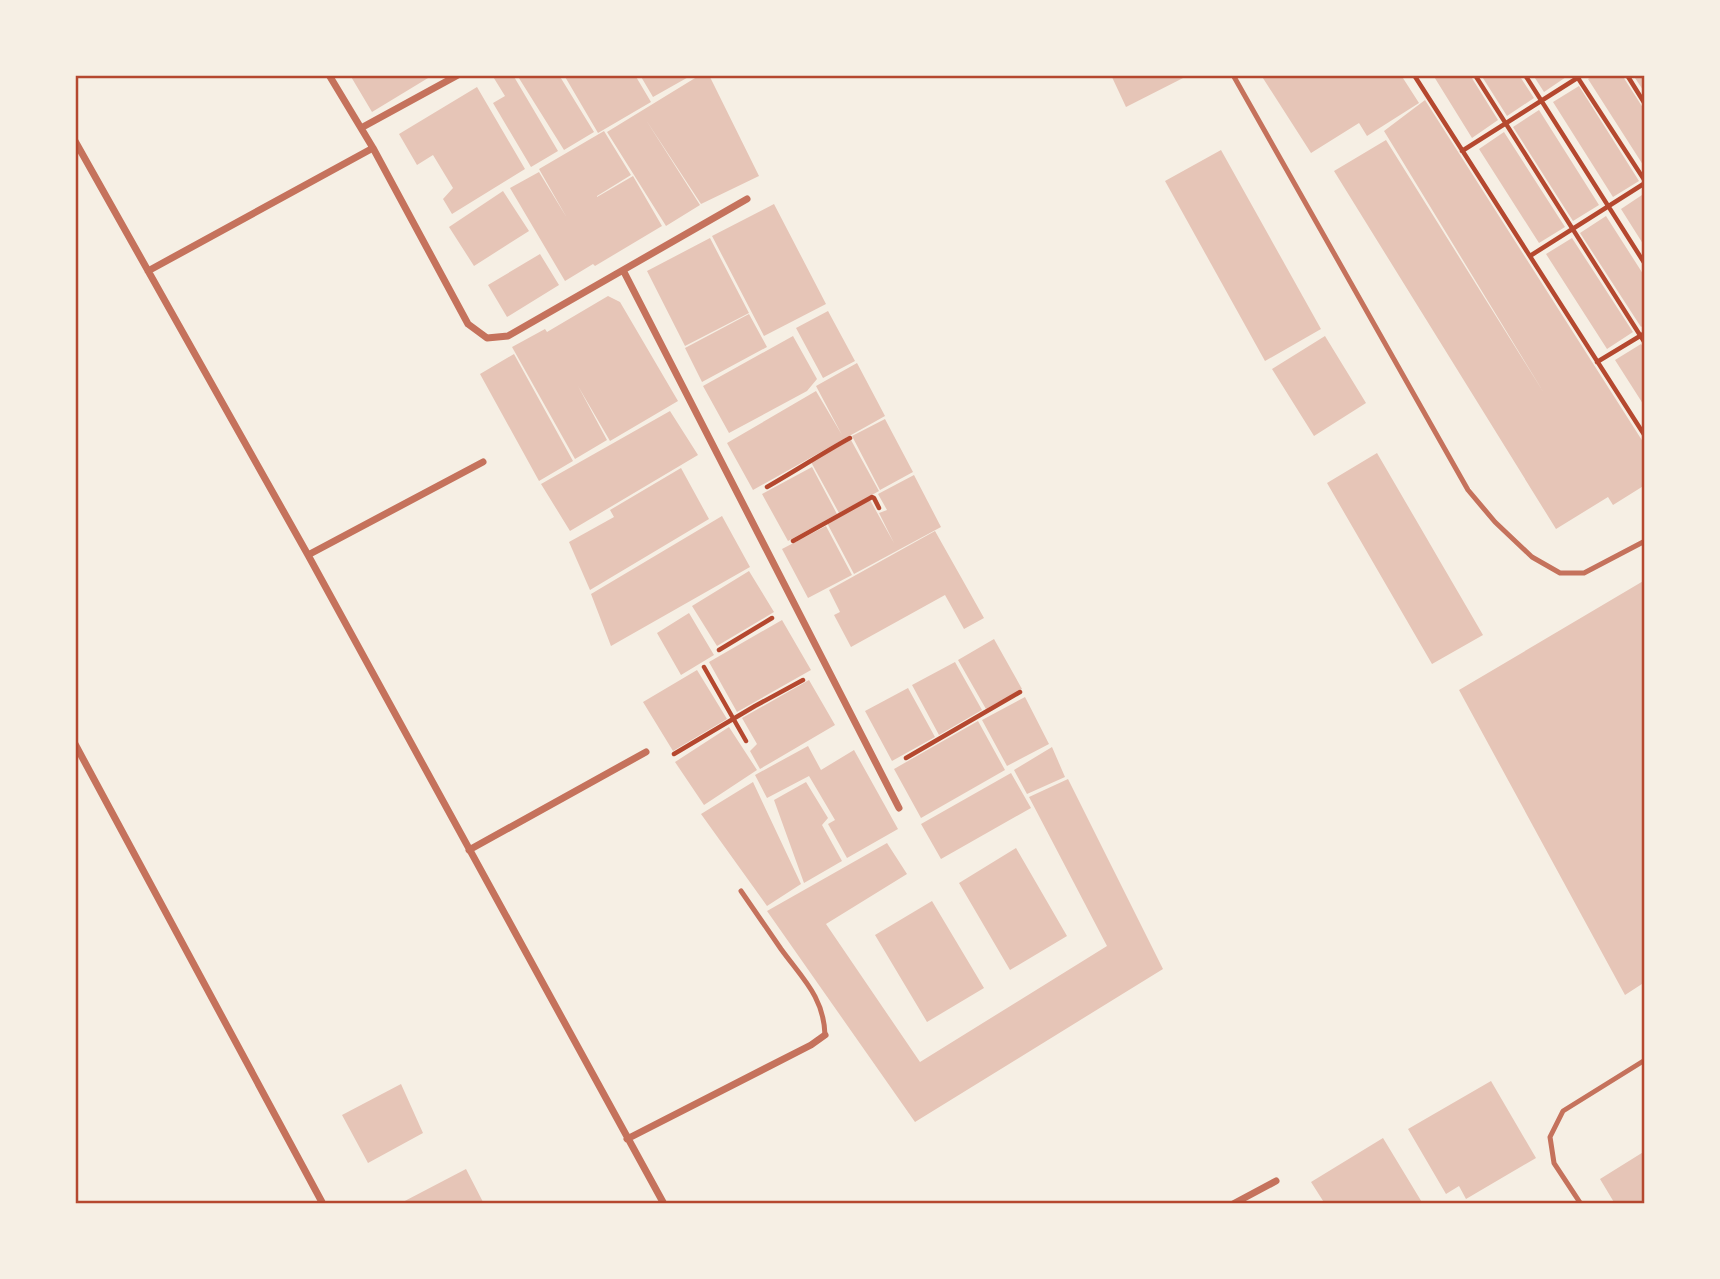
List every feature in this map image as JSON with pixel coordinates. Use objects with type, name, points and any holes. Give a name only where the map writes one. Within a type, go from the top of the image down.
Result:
[{"type":"street","points":[[329,75],[373,149],[468,324],[487,338],[508,335],[747,199]]},
{"type":"street","points":[[361,128],[458,75]]},
{"type":"street","points":[[75,141],[308,555],[664,1204]]},
{"type":"street","points":[[148,271],[373,149]]},
{"type":"street","points":[[622,270],[898,808]]},
{"type":"street","points":[[308,555],[483,462]]},
{"type":"street","points":[[75,744],[323,1204]]},
{"type":"street","points":[[469,850],[646,752]]},
{"type":"street","points":[[627,1139],[811,1045],[825,1035]]},
{"type":"street","points":[[1233,1204],[1276,1181]]},
{"type":"lane","points":[[1233,75],[1468,490],[1495,522],[1532,557],[1560,573],[1584,573],[1645,541]]},
{"type":"lane","points":[[741,891],[813,991],[825,1019],[825,1035]]},
{"type":"lane","points":[[1581,1204],[1554,1163],[1549,1137],[1563,1111],[1645,1060]]},
{"type":"path","points":[[1414,75],[1645,436]]},
{"type":"path","points":[[1475,75],[1642,334],[1645,343]]},
{"type":"path","points":[[1525,75],[1645,264]]},
{"type":"path","points":[[1627,75],[1645,104]]},
{"type":"path","points":[[1462,151],[1579,76],[1645,182],[1530,256]]},
{"type":"path","points":[[1597,362],[1642,334]]},
{"type":"path","points":[[741,501],[850,438]]},
{"type":"path","points":[[768,554],[872,497],[879,508]]},
{"type":"path","points":[[719,650],[794,605]]},
{"type":"path","points":[[704,667],[746,741]]},
{"type":"path","points":[[674,755],[826,667]]},
{"type":"path","points":[[880,772],[1020,692]]},
{"type":"building","points":[[350,75],[433,75],[372,112]]},
{"type":"building","points":[[492,75],[513,75],[558,151],[531,167],[493,103],[505,96]]},
{"type":"building","points":[[517,75],[559,75],[594,132],[564,150]]},
{"type":"building","points":[[564,75],[635,75],[651,102],[598,133]]},
{"type":"building","points":[[640,75],[692,75],[653,97]]},
{"type":"building","points":[[700,75],[709,75],[759,176],[701,204],[646,120],[700,205],[666,226],[607,132]]},
{"type":"building","points":[[1111,75],[1189,75],[1126,107]]},
{"type":"building","points":[[1261,75],[1401,75],[1419,103],[1367,136],[1359,123],[1311,153]]},
{"type":"building","points":[[1433,75],[1470,75],[1498,120],[1472,138]]},
{"type":"building","points":[[1481,75],[1519,75],[1534,98],[1507,116]]},
{"type":"building","points":[[1533,75],[1569,75],[1544,92]]},
{"type":"building","points":[[1594,75],[1622,75],[1645,111],[1645,168],[1588,79]]},
{"type":"building","points":[[1633,75],[1645,75],[1645,93]]},
{"type":"building","points":[[1579,86],[1639,181],[1613,197],[1553,102]]},
{"type":"building","points":[[477,87],[525,169],[452,214],[443,199],[453,188],[433,155],[417,165],[399,134]]},
{"type":"building","points":[[1425,100],[1645,445],[1645,485],[1613,505],[1608,497],[1556,529],[1334,171],[1386,140],[1544,393],[1384,131]]},
{"type":"building","points":[[1539,110],[1599,205],[1573,221],[1513,127]]},
{"type":"building","points":[[604,131],[631,175],[597,197],[633,176],[662,226],[565,281],[510,188],[539,172],[567,218],[539,169]]},
{"type":"building","points":[[1504,132],[1565,227],[1539,243],[1479,149]]},
{"type":"building","points":[[1221,150],[1321,329],[1265,361],[1165,181]]},
{"type":"building","points":[[503,191],[529,231],[474,266],[449,227]]},
{"type":"building","points":[[1645,193],[1645,247],[1621,209]]},
{"type":"building","points":[[774,204],[826,304],[764,336],[712,236]]},
{"type":"building","points":[[1606,216],[1645,277],[1645,324],[1641,327],[1580,233]]},
{"type":"building","points":[[710,238],[749,313],[685,346],[647,271]]},
{"type":"building","points":[[1572,238],[1633,332],[1607,349],[1546,254]]},
{"type":"building","points":[[540,254],[559,285],[507,317],[488,285]]},
{"type":"building","points":[[608,296],[620,302],[678,401],[610,441],[578,386],[607,440],[575,459],[512,347],[545,329],[547,332]]},
{"type":"building","points":[[828,311],[855,361],[823,378],[796,328]]},
{"type":"building","points":[[749,314],[767,347],[702,382],[685,348]]},
{"type":"building","points":[[793,336],[817,379],[807,391],[729,433],[703,386]]},
{"type":"building","points":[[1325,336],[1366,403],[1314,436],[1272,369]]},
{"type":"building","points":[[1641,344],[1645,350],[1645,407],[1615,360]]},
{"type":"building","points":[[514,354],[573,461],[539,481],[480,374]]},
{"type":"building","points":[[857,363],[885,416],[753,490],[727,443],[816,391],[842,435],[816,386]]},
{"type":"building","points":[[670,411],[698,455],[570,531],[541,484]]},
{"type":"building","points":[[885,419],[913,472],[880,490],[852,436]]},
{"type":"building","points":[[851,440],[879,491],[839,513],[811,462]]},
{"type":"building","points":[[1377,453],[1483,635],[1432,664],[1327,483]]},
{"type":"building","points":[[812,467],[837,514],[788,541],[762,494]]},
{"type":"building","points":[[681,468],[709,519],[590,590],[569,542],[614,517],[610,510]]},
{"type":"building","points":[[914,475],[941,527],[854,574],[827,523],[870,500],[894,543],[879,513],[887,510],[878,494]]},
{"type":"building","points":[[722,516],[750,567],[611,646],[591,594]]},
{"type":"building","points":[[826,526],[852,575],[808,598],[782,549]]},
{"type":"building","points":[[935,531],[984,618],[964,629],[945,595],[851,647],[834,615],[840,612],[829,590]]},
{"type":"building","points":[[749,571],[774,612],[717,646],[692,606]]},
{"type":"building","points":[[1645,580],[1645,982],[1625,995],[1459,690]]},
{"type":"building","points":[[689,613],[714,655],[681,675],[657,633]]},
{"type":"building","points":[[782,620],[811,670],[737,712],[709,662]]},
{"type":"building","points":[[994,639],[1022,689],[986,709],[958,660]]},
{"type":"building","points":[[955,662],[982,710],[939,735],[912,685]]},
{"type":"building","points":[[697,670],[727,719],[673,751],[643,702]]},
{"type":"building","points":[[809,680],[835,725],[760,769],[750,751],[757,744],[742,718]]},
{"type":"building","points":[[908,688],[935,737],[892,761],[865,711]]},
{"type":"building","points":[[1025,697],[1049,744],[1007,766],[982,720]]},
{"type":"building","points":[[978,721],[1005,770],[921,818],[894,769]]},
{"type":"building","points":[[729,727],[757,770],[704,805],[675,762]]},
{"type":"building","points":[[808,746],[821,770],[854,750],[898,829],[847,858],[828,824],[835,820],[809,776],[767,798],[755,775]]},
{"type":"building","points":[[1052,747],[1065,777],[1027,794],[1014,770]]},
{"type":"building","points":[[1011,773],[1031,808],[941,859],[921,824]]},
{"type":"building","points":[[1068,779],[1163,969],[915,1122],[767,911],[887,843],[907,874],[826,924],[920,1062],[1107,946],[1029,797]]},
{"type":"building","points":[[753,782],[801,884],[767,906],[701,814]]},
{"type":"building","points":[[806,782],[828,818],[822,825],[842,861],[804,883],[774,800]]},
{"type":"building","points":[[1016,848],[1067,936],[1010,970],[959,883]]},
{"type":"building","points":[[932,901],[984,988],[927,1022],[875,935]]},
{"type":"building","points":[[1491,1081],[1536,1158],[1466,1199],[1459,1186],[1446,1194],[1408,1129]]},
{"type":"building","points":[[401,1084],[423,1133],[368,1163],[342,1115]]},
{"type":"building","points":[[1383,1138],[1423,1204],[1325,1204],[1311,1182]]},
{"type":"building","points":[[1645,1151],[1645,1204],[1615,1204],[1600,1179]]},
{"type":"building","points":[[466,1169],[483,1202],[399,1204]]}]
